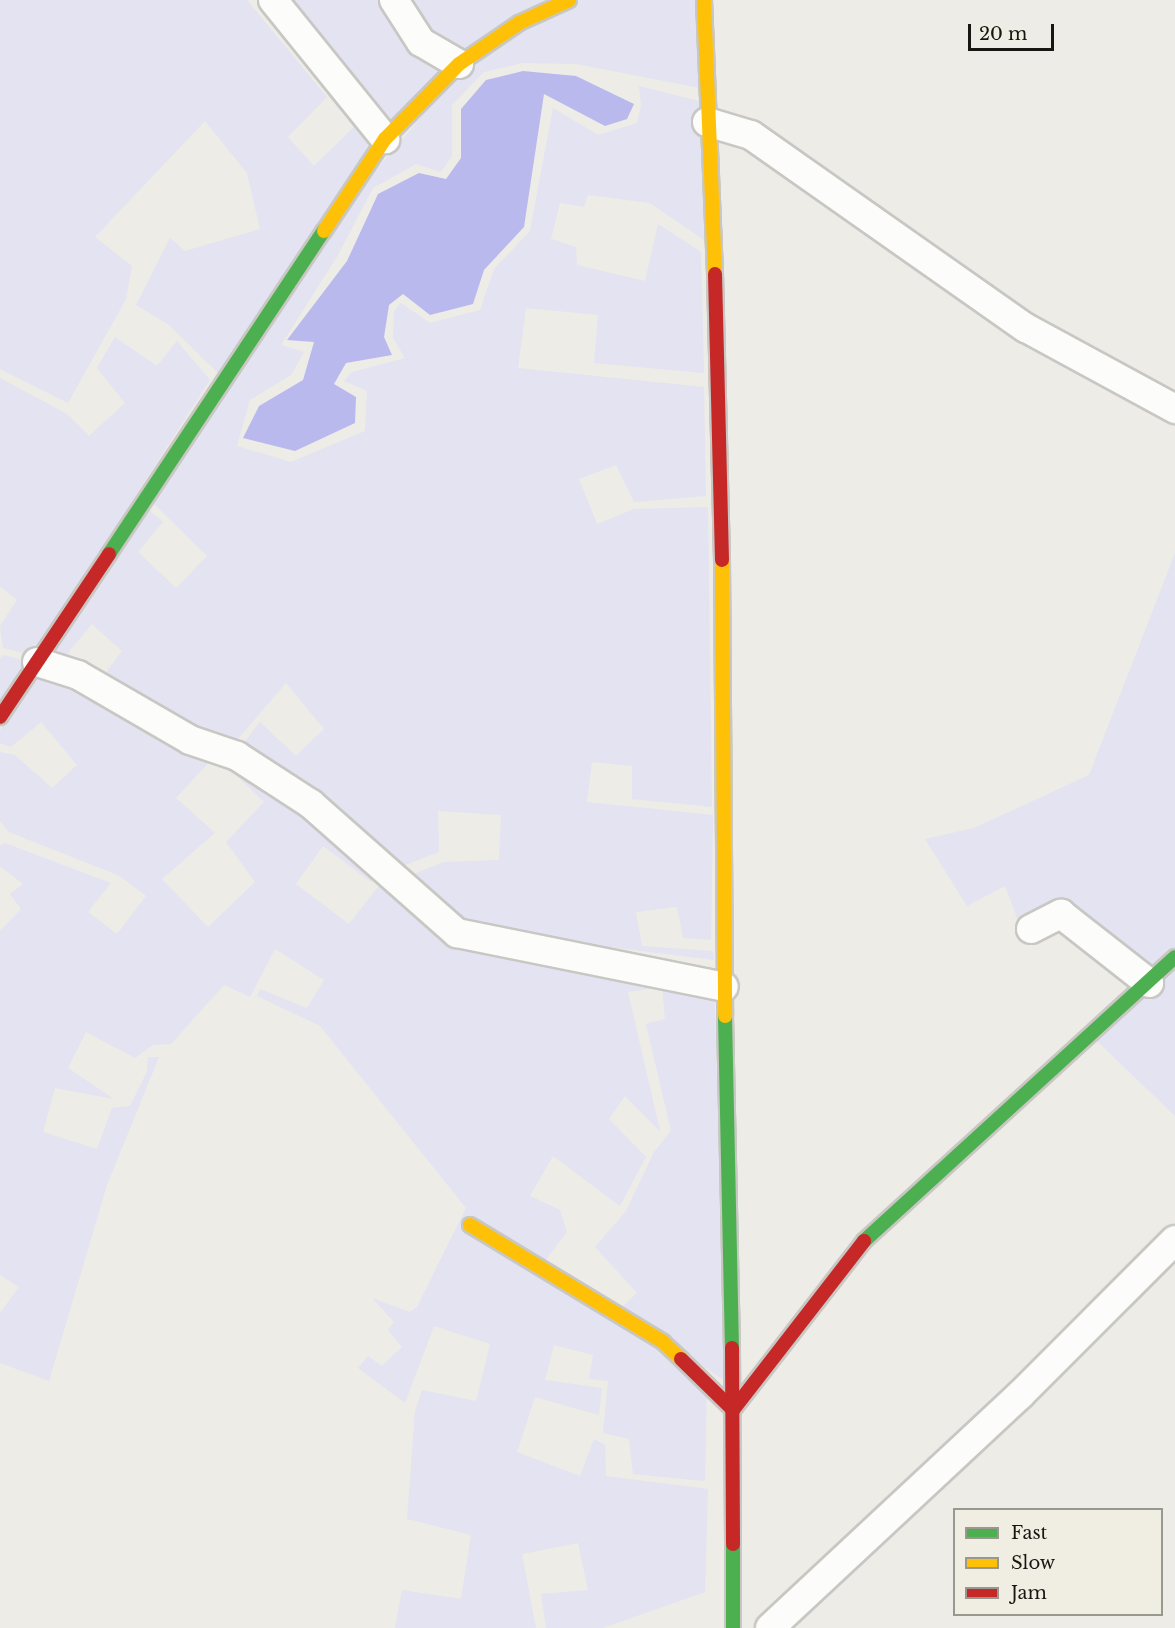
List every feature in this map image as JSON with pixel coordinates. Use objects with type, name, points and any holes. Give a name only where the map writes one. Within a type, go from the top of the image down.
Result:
[{"type":"street","points":[[273,0],[385,139]]},
{"type":"street","points":[[394,0],[421,42],[459,64]]},
{"type":"street","points":[[0,717],[385,139],[459,64],[519,23],[570,0]]},
{"type":"street","points":[[704,0],[722,465],[724,987],[733,1410],[733,1628]]},
{"type":"street","points":[[707,122],[751,135],[1026,328],[1175,409]]},
{"type":"street","points":[[37,662],[78,675],[190,740],[237,756],[311,804],[457,933],[724,987]]},
{"type":"street","points":[[1031,929],[1061,914],[1149,983]]},
{"type":"street","points":[[733,1410],[857,1248],[1175,957]]},
{"type":"street","points":[[470,1225],[663,1342],[733,1410]]},
{"type":"street","points":[[770,1628],[1020,1395],[1175,1240]]},
{"type":"shaded area","points":[[0,0],[247,0],[327,97],[288,137],[314,166],[360,121],[380,143],[219,374],[169,325],[136,305],[170,238],[185,251],[260,229],[247,173],[205,121],[95,237],[132,266],[126,299],[68,403],[0,369]]},
{"type":"shaded area","points":[[284,0],[384,0],[453,68],[386,133]]},
{"type":"shaded area","points":[[415,0],[565,0],[461,59],[426,39],[405,6]]},
{"type":"shaded area","points":[[579,0],[699,0],[700,88],[576,64],[523,63],[484,72],[452,105],[452,156],[441,172],[416,164],[373,188],[338,255],[281,345],[304,352],[291,375],[250,400],[237,446],[291,462],[365,431],[367,391],[344,381],[352,372],[405,358],[393,338],[394,311],[401,303],[430,323],[480,310],[494,269],[530,231],[553,108],[598,135],[637,123],[641,105],[639,86],[699,101],[704,240],[650,203],[588,195],[584,207],[560,203],[551,239],[576,247],[577,265],[645,281],[658,224],[701,252],[704,373],[594,363],[598,315],[526,308],[518,368],[704,387],[706,496],[634,502],[616,465],[579,479],[597,524],[634,509],[708,507],[712,807],[632,799],[632,766],[592,762],[587,802],[713,815],[711,940],[683,938],[677,907],[636,912],[642,946],[713,951],[714,960],[464,929],[411,875],[444,862],[499,860],[501,815],[438,811],[439,852],[400,867],[239,749],[260,722],[296,756],[324,729],[286,683],[231,747],[100,680],[122,651],[92,624],[70,650],[64,666],[48,657],[147,508],[163,522],[138,552],[176,588],[207,556],[153,503],[351,199],[464,67]]},
{"type":"shaded area","points":[[115,337],[157,366],[177,341],[210,380],[33,655],[3,648],[0,626],[17,600],[0,586],[0,378],[67,414],[89,436],[125,403],[97,368]]},
{"type":"shaded area","points":[[1175,553],[1175,947],[1147,975],[1062,909],[1021,928],[1005,886],[967,906],[925,839],[974,828],[1089,775]]},
{"type":"shaded area","points":[[4,655],[30,662],[0,707],[0,659]]},
{"type":"shaded area","points":[[43,669],[214,757],[176,798],[215,833],[162,879],[208,927],[255,882],[226,842],[264,802],[231,770],[234,764],[383,869],[371,882],[323,846],[296,884],[349,924],[385,878],[452,941],[714,974],[725,1381],[620,1309],[637,1293],[595,1247],[626,1211],[654,1152],[671,1131],[646,1024],[665,1019],[662,987],[628,992],[660,1131],[625,1096],[609,1119],[646,1157],[620,1206],[553,1156],[530,1196],[560,1210],[567,1232],[542,1265],[707,1381],[705,1481],[633,1474],[629,1439],[603,1433],[608,1381],[589,1379],[593,1355],[554,1345],[545,1380],[602,1388],[599,1415],[535,1397],[517,1452],[580,1476],[594,1439],[605,1445],[606,1476],[708,1489],[705,1592],[603,1628],[546,1628],[541,1594],[588,1590],[578,1543],[522,1554],[536,1628],[395,1628],[402,1590],[461,1599],[471,1535],[407,1519],[415,1411],[422,1390],[476,1401],[490,1344],[434,1326],[405,1403],[358,1368],[368,1356],[382,1366],[402,1347],[388,1330],[394,1322],[372,1298],[410,1312],[417,1307],[466,1208],[320,1026],[257,996],[260,989],[307,1008],[324,980],[275,949],[250,997],[224,985],[171,1044],[153,1045],[135,1058],[86,1032],[68,1068],[114,1099],[55,1088],[43,1132],[97,1149],[112,1108],[130,1106],[147,1072],[148,1057],[159,1057],[107,1185],[49,1381],[0,1363],[0,1313],[19,1287],[0,1275],[0,931],[21,909],[10,894],[23,884],[0,866],[0,846],[5,843],[111,883],[88,912],[117,934],[146,896],[120,876],[9,832],[0,821],[0,752],[15,755],[52,788],[77,765],[41,722],[11,747],[0,743],[0,730]]},
{"type":"shaded area","points":[[1175,964],[1175,1116],[1097,1041]]},
{"type":"water","points":[[523,71],[576,76],[634,104],[627,119],[605,126],[544,94],[524,227],[484,270],[473,304],[430,315],[403,294],[389,305],[384,337],[392,355],[346,363],[334,384],[356,397],[355,423],[295,451],[243,438],[259,406],[303,380],[314,342],[287,340],[347,261],[378,194],[419,173],[446,179],[461,158],[461,109],[486,80]]},
{"type":"traffic: fast","points":[[109,554],[324,231]]},
{"type":"traffic: fast","points":[[864,1241],[1175,957]]},
{"type":"traffic: fast","points":[[725,1016],[732,1348]]},
{"type":"traffic: fast","points":[[733,1544],[733,1628]]},
{"type":"traffic: slow","points":[[324,231],[385,139],[459,64],[519,23],[569,0]]},
{"type":"traffic: slow","points":[[704,0],[715,274]]},
{"type":"traffic: slow","points":[[722,560],[725,1016]]},
{"type":"traffic: slow","points":[[470,1225],[663,1342],[681,1359]]},
{"type":"traffic: jam","points":[[715,274],[722,560]]},
{"type":"traffic: jam","points":[[0,717],[109,554]]},
{"type":"traffic: jam","points":[[681,1359],[733,1410],[864,1241]]},
{"type":"traffic: jam","points":[[732,1348],[733,1544]]}]
